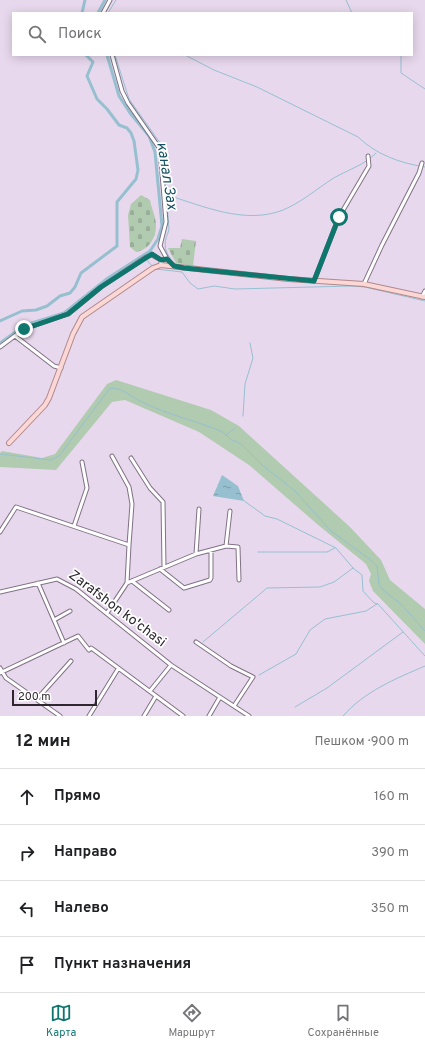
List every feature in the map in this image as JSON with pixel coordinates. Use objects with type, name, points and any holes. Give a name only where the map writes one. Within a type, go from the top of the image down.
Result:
[{"type":"main road","points":[[9,443],[45,405],[61,368],[73,334],[87,312],[161,262],[174,266],[236,274],[364,284],[423,297]]},
{"type":"street","points":[[104,12],[110,0]]},
{"type":"street","points":[[112,56],[122,90],[128,103],[160,149],[166,222],[160,246],[167,259],[174,266]]},
{"type":"street","points":[[314,281],[339,217],[369,166],[368,156]]},
{"type":"street","points":[[364,284],[422,163]]},
{"type":"street","points":[[0,348],[15,336],[32,326],[43,324],[68,314],[101,287],[146,257],[152,254],[161,262],[167,259]]},
{"type":"street","points":[[423,297],[425,291]]},
{"type":"street","points":[[15,336],[54,366],[61,368]]},
{"type":"street","points":[[112,456],[129,487],[132,504],[128,583]]},
{"type":"street","points":[[131,458],[150,488],[163,502],[162,568],[184,588],[210,580],[212,578],[211,550]]},
{"type":"street","points":[[74,526],[87,488],[82,462]]},
{"type":"street","points":[[0,532],[16,507],[129,545]]},
{"type":"street","points":[[196,554],[199,509]]},
{"type":"street","points":[[226,546],[230,511]]},
{"type":"street","points":[[106,613],[128,583],[196,554],[226,546],[238,547],[239,580]]},
{"type":"street","name":"Zarafshon ko'chasi","points":[[0,592],[57,578],[76,589],[171,664],[249,716]]},
{"type":"street","points":[[132,581],[169,610]]},
{"type":"street","points":[[38,583],[64,643]]},
{"type":"street","points":[[54,620],[70,611]]},
{"type":"street","points":[[1,672],[78,636],[89,650],[91,648],[94,650],[183,716]]},
{"type":"street","points":[[196,642],[231,666],[252,677],[234,706]]},
{"type":"street","points":[[37,700],[71,661]]},
{"type":"street","points":[[150,691],[171,664]]},
{"type":"street","points":[[0,668],[1,672],[6,678],[60,716]]},
{"type":"street","points":[[89,716],[118,669]]},
{"type":"street","points":[[144,716],[156,696]]},
{"type":"street","points":[[209,716],[220,697]]},
{"type":"green space","points":[[141,195],[150,200],[155,218],[156,229],[153,240],[150,244],[141,251],[136,252],[130,247],[128,215],[131,204]]},
{"type":"green space","points":[[182,239],[196,241],[193,266],[176,263],[168,248],[180,248]]},
{"type":"green space","points":[[116,380],[211,410],[239,426],[350,527],[381,560],[390,580],[425,609],[425,644],[373,591],[369,581],[371,574],[366,564],[249,465],[199,432],[125,400],[112,402],[56,470],[0,467],[0,453],[2,451],[42,458],[55,454],[107,384]]},
{"type":"water","points":[[222,475],[238,486],[244,501],[213,496]]},
{"type":"waterway","points":[[82,12],[85,0]]},
{"type":"waterway","name":"канал Зах","points":[[99,12],[105,0]]},
{"type":"waterway","points":[[109,12],[116,0]]},
{"type":"waterway","points":[[346,0],[352,12]]},
{"type":"waterway","points":[[0,321],[22,311],[36,310],[47,306],[60,296],[70,293],[75,287],[81,273],[117,246],[117,202],[136,179],[138,170],[134,141],[127,128],[119,125],[97,99],[87,76],[93,62],[87,56]]},
{"type":"waterway","name":"канал Зах","points":[[0,343],[25,325],[64,313],[108,278],[150,251],[158,239],[162,226],[155,152],[149,136],[130,113],[119,96],[107,56]]},
{"type":"waterway","points":[[115,56],[129,99],[163,147],[169,230],[165,245],[171,259]]},
{"type":"waterway","points":[[187,56],[214,70],[257,87],[358,137],[373,149],[389,157],[425,167]]},
{"type":"waterway","points":[[401,56],[401,73],[425,89]]},
{"type":"waterway","points":[[167,195],[210,209],[239,215],[254,216],[269,214],[296,204],[332,179],[367,161],[376,153]]},
{"type":"waterway","points":[[146,259],[152,266]]},
{"type":"waterway","points":[[156,269],[182,272],[190,283],[198,289],[214,286],[235,289],[351,286],[365,287],[425,301]]},
{"type":"waterway","points":[[243,416],[245,384],[253,358],[250,343]]},
{"type":"waterway","points":[[0,454],[51,460],[59,456],[110,388],[124,391],[140,401],[163,411],[223,432],[230,439],[241,444],[262,465],[295,491],[331,531],[372,561],[377,566],[379,584],[382,589],[402,605],[425,631]]},
{"type":"waterway","points":[[226,435],[235,428]]},
{"type":"waterway","points":[[243,500],[265,516],[277,519],[336,548],[353,568],[362,575],[363,591],[374,603],[378,604],[425,656]]},
{"type":"waterway","points":[[258,552],[327,552],[335,548]]},
{"type":"waterway","points":[[203,642],[267,588],[320,587],[334,582],[353,568]]},
{"type":"waterway","points":[[259,675],[296,654],[310,630],[325,619],[366,611],[377,604]]},
{"type":"waterway","points":[[295,707],[327,688],[403,632]]},
{"type":"waterway","points":[[343,716],[361,699],[381,686],[425,666]]},
{"type":"route","points":[[24,329],[43,324],[68,314],[101,287],[152,254],[161,260],[167,259],[174,266],[184,268],[314,281],[339,217]]}]
